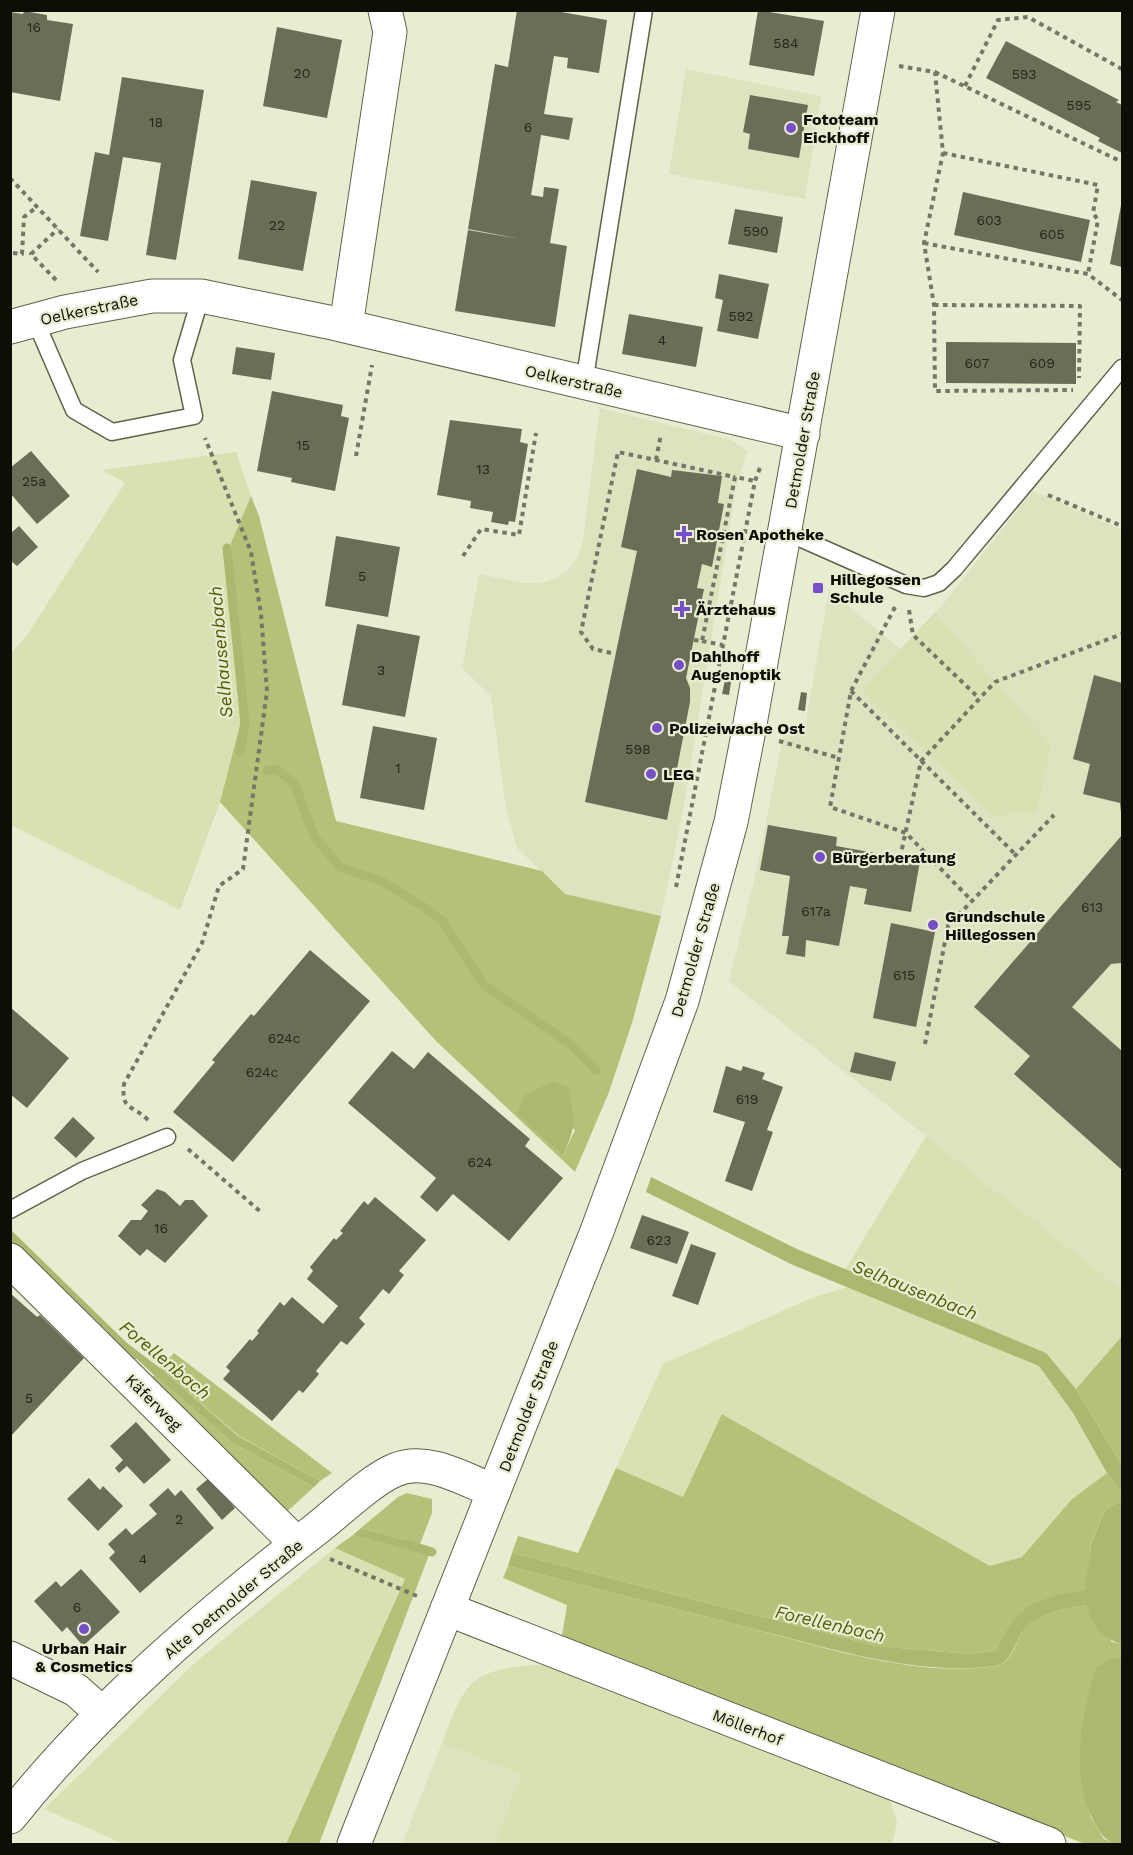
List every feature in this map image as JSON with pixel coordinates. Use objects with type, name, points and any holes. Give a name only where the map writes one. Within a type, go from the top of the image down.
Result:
[{"type":"street","points":[[346,326],[390,32],[385,10]]},
{"type":"street","name":"Detmolder Straße","points":[[354,1845],[601,1221],[682,1001],[731,822],[786,532],[792,431],[878,10]]},
{"type":"street","name":"Oelkerstraße","points":[[37,320],[152,296],[201,296],[346,326],[792,431]]},
{"type":"street","name":"Käferweg","points":[[10,1260],[297,1544]]},
{"type":"street","name":"Alte Detmolder Straße","points":[[10,1817],[103,1714],[177,1645],[297,1544],[395,1470],[419,1464],[494,1491]]},
{"type":"street","name":"Möllerhof","points":[[447,1609],[1049,1845]]},
{"type":"street","points":[[10,1658],[76,1690],[103,1714]]},
{"type":"lane","points":[[584,383],[644,10]]},
{"type":"lane","points":[[37,320],[75,410],[112,432],[194,416],[182,360],[201,296]]},
{"type":"lane","points":[[786,532],[906,585],[924,588],[939,584],[1025,486],[1122,368]]},
{"type":"lane","points":[[10,1210],[82,1171],[167,1137]]},
{"type":"path","points":[[965,86],[998,20],[1028,17],[1122,69]]},
{"type":"path","points":[[869,61],[934,72],[1122,162]]},
{"type":"path","points":[[934,72],[943,153],[924,243],[934,305],[935,391],[1079,390],[1080,306],[934,305]]},
{"type":"path","points":[[943,153],[1098,185],[1093,213],[1098,220],[1088,274]]},
{"type":"path","points":[[10,178],[99,274],[110,303]]},
{"type":"path","points":[[22,254],[24,217],[37,207]]},
{"type":"path","points":[[13,254],[31,254],[58,229]]},
{"type":"path","points":[[924,243],[1088,274],[1122,300]]},
{"type":"path","points":[[31,254],[56,280],[37,320]]},
{"type":"path","points":[[356,456],[378,334]]},
{"type":"path","points":[[194,416],[214,457],[251,552],[261,614],[267,691],[243,869],[219,886],[202,943],[124,1084],[122,1098],[126,1106],[142,1114],[167,1137],[193,1152],[262,1213]]},
{"type":"path","points":[[675,896],[755,481],[762,462],[792,431]]},
{"type":"path","points":[[463,556],[481,529],[519,535],[536,433]]},
{"type":"path","points":[[611,653],[593,649],[581,632],[618,452],[755,481]]},
{"type":"path","points":[[702,641],[735,477]]},
{"type":"path","points":[[1025,486],[1122,526]]},
{"type":"path","points":[[906,585],[851,691],[830,807],[906,833],[972,901]]},
{"type":"path","points":[[906,585],[913,635],[979,698]]},
{"type":"path","points":[[900,858],[921,760],[979,698],[995,682],[1122,634]]},
{"type":"path","points":[[694,640],[723,645]]},
{"type":"path","points":[[851,691],[1016,855]]},
{"type":"path","points":[[925,1044],[948,926],[1054,815]]},
{"type":"path","points":[[297,1544],[447,1609]]},
{"type":"shaded area","points":[[686,69],[821,96],[805,199],[669,174]]},
{"type":"shaded area","points":[[600,408],[731,440],[747,451],[736,488],[683,811],[661,916],[565,894],[517,848],[506,808],[491,696],[462,668],[479,574],[523,583],[541,583],[556,578],[568,570],[578,557],[583,540]]},
{"type":"shaded area","points":[[236,452],[251,496],[231,543],[240,725],[220,802],[180,910],[11,825],[10,654],[27,635],[125,483],[102,470]]},
{"type":"shaded area","name":"Grundschule Hillegossen","points":[[1033,491],[1122,530],[1122,1290],[729,981],[757,869],[783,736],[806,721],[829,590],[900,649],[943,604]]},
{"type":"shaded area","points":[[251,496],[259,516],[336,821],[542,871],[565,894],[661,916],[632,1023],[609,1092],[575,1172],[436,1041],[220,802],[240,725],[231,543]],"holes":[[[525,1095],[575,1130],[563,1155]]]},
{"type":"shaded area","points":[[935,613],[1051,745],[1036,813],[1014,811],[996,818],[861,690]]},
{"type":"shaded area","points":[[553,1081],[568,1087],[572,1107],[573,1129],[563,1155],[517,1114],[525,1095]]},
{"type":"shaded area","points":[[926,1136],[1122,1290],[1122,1336],[1076,1389],[1045,1353],[845,1270]]},
{"type":"shaded area","points":[[651,1177],[797,1249],[1046,1353],[1076,1389],[1122,1465],[1122,1493],[1107,1473],[1073,1413],[1039,1366],[793,1265],[646,1192]]},
{"type":"shaded area","points":[[10,1229],[127,1343],[160,1368],[238,1436],[320,1481],[314,1487],[233,1443],[154,1375],[11,1242]]},
{"type":"shaded area","points":[[848,1287],[1039,1366],[1073,1413],[1107,1473],[1072,1499],[1022,1557],[991,1567],[723,1414],[683,1497],[616,1468],[663,1364],[814,1297]]},
{"type":"shaded area","points":[[1122,1336],[1122,1465],[1076,1389]]},
{"type":"shaded area","points":[[174,1353],[332,1473],[320,1481],[239,1436],[160,1368]]},
{"type":"shaded area","points":[[154,1375],[233,1443],[314,1487],[281,1517],[146,1384]]},
{"type":"shaded area","points":[[722,1414],[990,1566],[1022,1557],[1072,1499],[1107,1473],[1122,1493],[1122,1500],[1105,1510],[1091,1543],[1086,1591],[1042,1601],[1021,1614],[1012,1624],[996,1651],[969,1654],[876,1646],[512,1553],[518,1536],[578,1553],[616,1468],[683,1497]]},
{"type":"shaded area","points":[[407,1493],[432,1499],[432,1513],[420,1544],[361,1528],[398,1497]]},
{"type":"shaded area","points":[[1122,1500],[1122,1644],[1109,1639],[1098,1630],[1088,1612],[1087,1605],[1072,1607],[1051,1613],[1031,1623],[1021,1634],[1007,1660],[995,1666],[936,1668],[874,1659],[508,1566],[512,1553],[876,1646],[969,1654],[996,1651],[1012,1622],[1030,1606],[1054,1597],[1085,1590],[1091,1544],[1105,1510]]},
{"type":"shaded area","points":[[361,1528],[420,1544],[416,1552],[353,1535]]},
{"type":"shaded area","points":[[353,1535],[429,1555],[319,1844],[286,1844],[405,1579],[335,1548]]},
{"type":"shaded area","points":[[335,1548],[405,1578],[286,1844],[124,1844],[44,1809],[197,1661]]},
{"type":"shaded area","points":[[508,1566],[842,1652],[905,1665],[936,1668],[966,1669],[1002,1664],[1031,1623],[1051,1613],[1087,1605],[1112,1642],[1122,1644],[1122,1658],[1113,1658],[1090,1816],[1104,1839],[1117,1844],[1085,1844],[562,1636],[567,1605],[503,1578]]},
{"type":"shaded area","points":[[1113,1658],[1122,1658],[1122,1844],[1107,1840],[1097,1827],[1082,1790],[1080,1769],[1082,1728],[1096,1668]]},
{"type":"shaded area","points":[[534,1665],[557,1666],[889,1796],[897,1823],[892,1844],[494,1844],[521,1774],[442,1743],[457,1707],[472,1684],[495,1671]]},
{"type":"shaded area","points":[[442,1743],[521,1774],[494,1844],[402,1844]]},
{"type":"building","points":[[517,10],[550,10],[607,20],[599,73],[567,68],[568,58],[554,56],[544,114],[573,118],[569,140],[541,135],[531,195],[543,197],[544,187],[559,189],[550,243],[567,246],[555,327],[455,311],[468,230],[520,239],[468,229],[495,64],[508,67]]},
{"type":"building","points":[[758,10],[824,21],[814,76],[749,65]]},
{"type":"building","points":[[24,11],[47,15],[47,20],[73,24],[60,101],[10,92],[10,12],[23,14]]},
{"type":"building","points":[[277,27],[342,40],[327,118],[263,106]]},
{"type":"building","points":[[1006,41],[1119,100],[1116,102],[1122,105],[1122,153],[1098,141],[1100,138],[986,78]]},
{"type":"building","points":[[122,77],[204,90],[176,260],[146,255],[161,163],[123,157],[108,241],[80,236],[95,152],[109,155]]},
{"type":"building","points":[[750,95],[808,105],[799,158],[748,149],[750,134],[743,132]]},
{"type":"building","points":[[251,180],[317,192],[303,271],[238,259]]},
{"type":"building","points":[[963,192],[1090,220],[1081,262],[954,235]]},
{"type":"building","points":[[1122,205],[1122,267],[1110,264]]},
{"type":"building","points":[[735,209],[783,217],[777,253],[728,244]]},
{"type":"building","points":[[719,274],[769,284],[758,339],[717,331],[723,300],[715,298]]},
{"type":"building","points":[[629,314],[703,327],[696,367],[622,354]]},
{"type":"building","points":[[946,342],[1076,343],[1076,384],[946,383]]},
{"type":"building","points":[[236,347],[275,353],[271,380],[232,374]]},
{"type":"building","points":[[272,391],[343,405],[341,416],[349,418],[335,491],[291,482],[292,478],[257,471]]},
{"type":"building","points":[[450,420],[522,429],[520,442],[528,444],[515,522],[509,521],[508,525],[491,522],[493,512],[470,508],[471,501],[437,495]]},
{"type":"building","points":[[31,451],[70,496],[37,524],[10,493],[10,468]]},
{"type":"building","points":[[637,469],[671,477],[672,470],[722,476],[718,503],[724,504],[712,567],[702,564],[697,588],[704,589],[686,678],[690,688],[690,702],[667,820],[585,802],[637,551],[621,547]]},
{"type":"building","points":[[19,526],[38,547],[17,566],[10,560],[10,534]]},
{"type":"building","points":[[336,536],[400,547],[388,617],[325,606]]},
{"type":"building","points":[[357,624],[420,636],[405,717],[342,705]]},
{"type":"building","points":[[726,675],[732,676],[729,695],[722,694]]},
{"type":"building","points":[[1094,675],[1122,683],[1122,822],[1120,803],[1083,794],[1090,764],[1073,759]]},
{"type":"building","points":[[801,692],[807,693],[805,711],[798,710]]},
{"type":"building","points":[[373,726],[437,738],[424,810],[360,798]]},
{"type":"building","points":[[768,825],[837,837],[836,846],[920,861],[911,912],[864,904],[867,889],[850,886],[839,946],[806,940],[805,957],[786,954],[789,936],[782,936],[790,876],[760,870]]},
{"type":"building","points":[[1122,835],[1122,963],[1111,964],[1072,1007],[1122,1051],[1122,1170],[1014,1074],[1030,1056],[974,1007]]},
{"type":"building","points":[[891,923],[935,932],[916,1027],[873,1018]]},
{"type":"building","points":[[310,950],[370,1001],[233,1162],[173,1112],[215,1062],[212,1060],[251,1014],[254,1016]]},
{"type":"building","points":[[10,1007],[69,1058],[27,1108],[10,1094]]},
{"type":"building","points":[[392,1051],[414,1069],[428,1052],[530,1139],[525,1146],[563,1178],[509,1241],[453,1194],[437,1212],[420,1197],[436,1178],[348,1103]]},
{"type":"building","points":[[855,1052],[896,1062],[891,1081],[850,1072]]},
{"type":"building","points":[[726,1066],[741,1071],[743,1066],[765,1073],[762,1079],[783,1087],[767,1130],[773,1132],[752,1191],[725,1181],[745,1122],[713,1112]]},
{"type":"building","points":[[73,1117],[95,1138],[76,1158],[54,1138]]},
{"type":"building","points":[[157,1189],[165,1192],[180,1206],[185,1200],[193,1200],[208,1216],[165,1263],[147,1249],[140,1256],[118,1236],[131,1220],[141,1220],[148,1211],[141,1205]]},
{"type":"building","points":[[375,1197],[426,1240],[399,1271],[404,1275],[389,1294],[383,1289],[359,1318],[365,1324],[347,1345],[341,1341],[316,1371],[319,1374],[303,1393],[299,1390],[272,1421],[223,1379],[230,1371],[226,1367],[250,1339],[252,1341],[259,1333],[257,1331],[280,1302],[284,1306],[292,1297],[323,1324],[338,1306],[307,1279],[313,1271],[310,1267],[334,1238],[336,1240],[343,1233],[340,1231],[364,1201],[368,1205]]},
{"type":"building","points":[[642,1215],[689,1232],[677,1264],[630,1248]]},
{"type":"building","points":[[691,1244],[716,1253],[698,1305],[672,1296]]},
{"type":"building","points":[[10,1293],[37,1317],[40,1315],[84,1358],[10,1437]]},
{"type":"building","points":[[136,1422],[171,1460],[144,1484],[127,1466],[119,1473],[115,1468],[123,1460],[110,1446]]},
{"type":"building","points":[[89,1478],[100,1490],[103,1486],[123,1506],[98,1531],[67,1499]]},
{"type":"building","points":[[209,1478],[235,1508],[222,1520],[196,1489]]},
{"type":"building","points":[[168,1488],[175,1496],[181,1490],[214,1528],[140,1593],[109,1558],[115,1552],[108,1544],[126,1528],[132,1535],[157,1514],[149,1505]]},
{"type":"building","points":[[81,1569],[120,1612],[83,1646],[67,1627],[62,1632],[34,1601],[56,1581],[61,1587]]},
{"type":"waterway","name":"Selhausenbach","points":[[227,548],[245,723],[240,752]]},
{"type":"waterway","name":"Selhausenbach","points":[[267,771],[277,769],[295,785],[314,836],[340,867],[381,881],[424,907],[442,921],[484,985],[571,1045],[596,1070]]},
{"type":"waterway","name":"Forellenbach","points":[[110,1336],[134,1355]]},
{"type":"waterway","name":"Forellenbach","points":[[406,1544],[432,1552]]},
{"type":"place","name":"Fototeam Eickhoff","points":[[791,128]]},
{"type":"place","name":"Rosen Apotheke","points":[[684,534]]},
{"type":"place","name":"Hillegossen Schule","points":[[818,588]]},
{"type":"place","name":"Ärztehaus","points":[[682,609]]},
{"type":"place","name":"Dahlhoff Augenoptik","points":[[679,665]]},
{"type":"place","name":"Polizeiwache Ost","points":[[657,728]]},
{"type":"place","name":"LEG","points":[[651,774]]},
{"type":"place","name":"Bürgerberatung","points":[[820,857]]},
{"type":"place","name":"Grundschule Hillegossen","points":[[933,925]]},
{"type":"place","name":"Urban Hair & Cosmetics","points":[[84,1629]]}]
